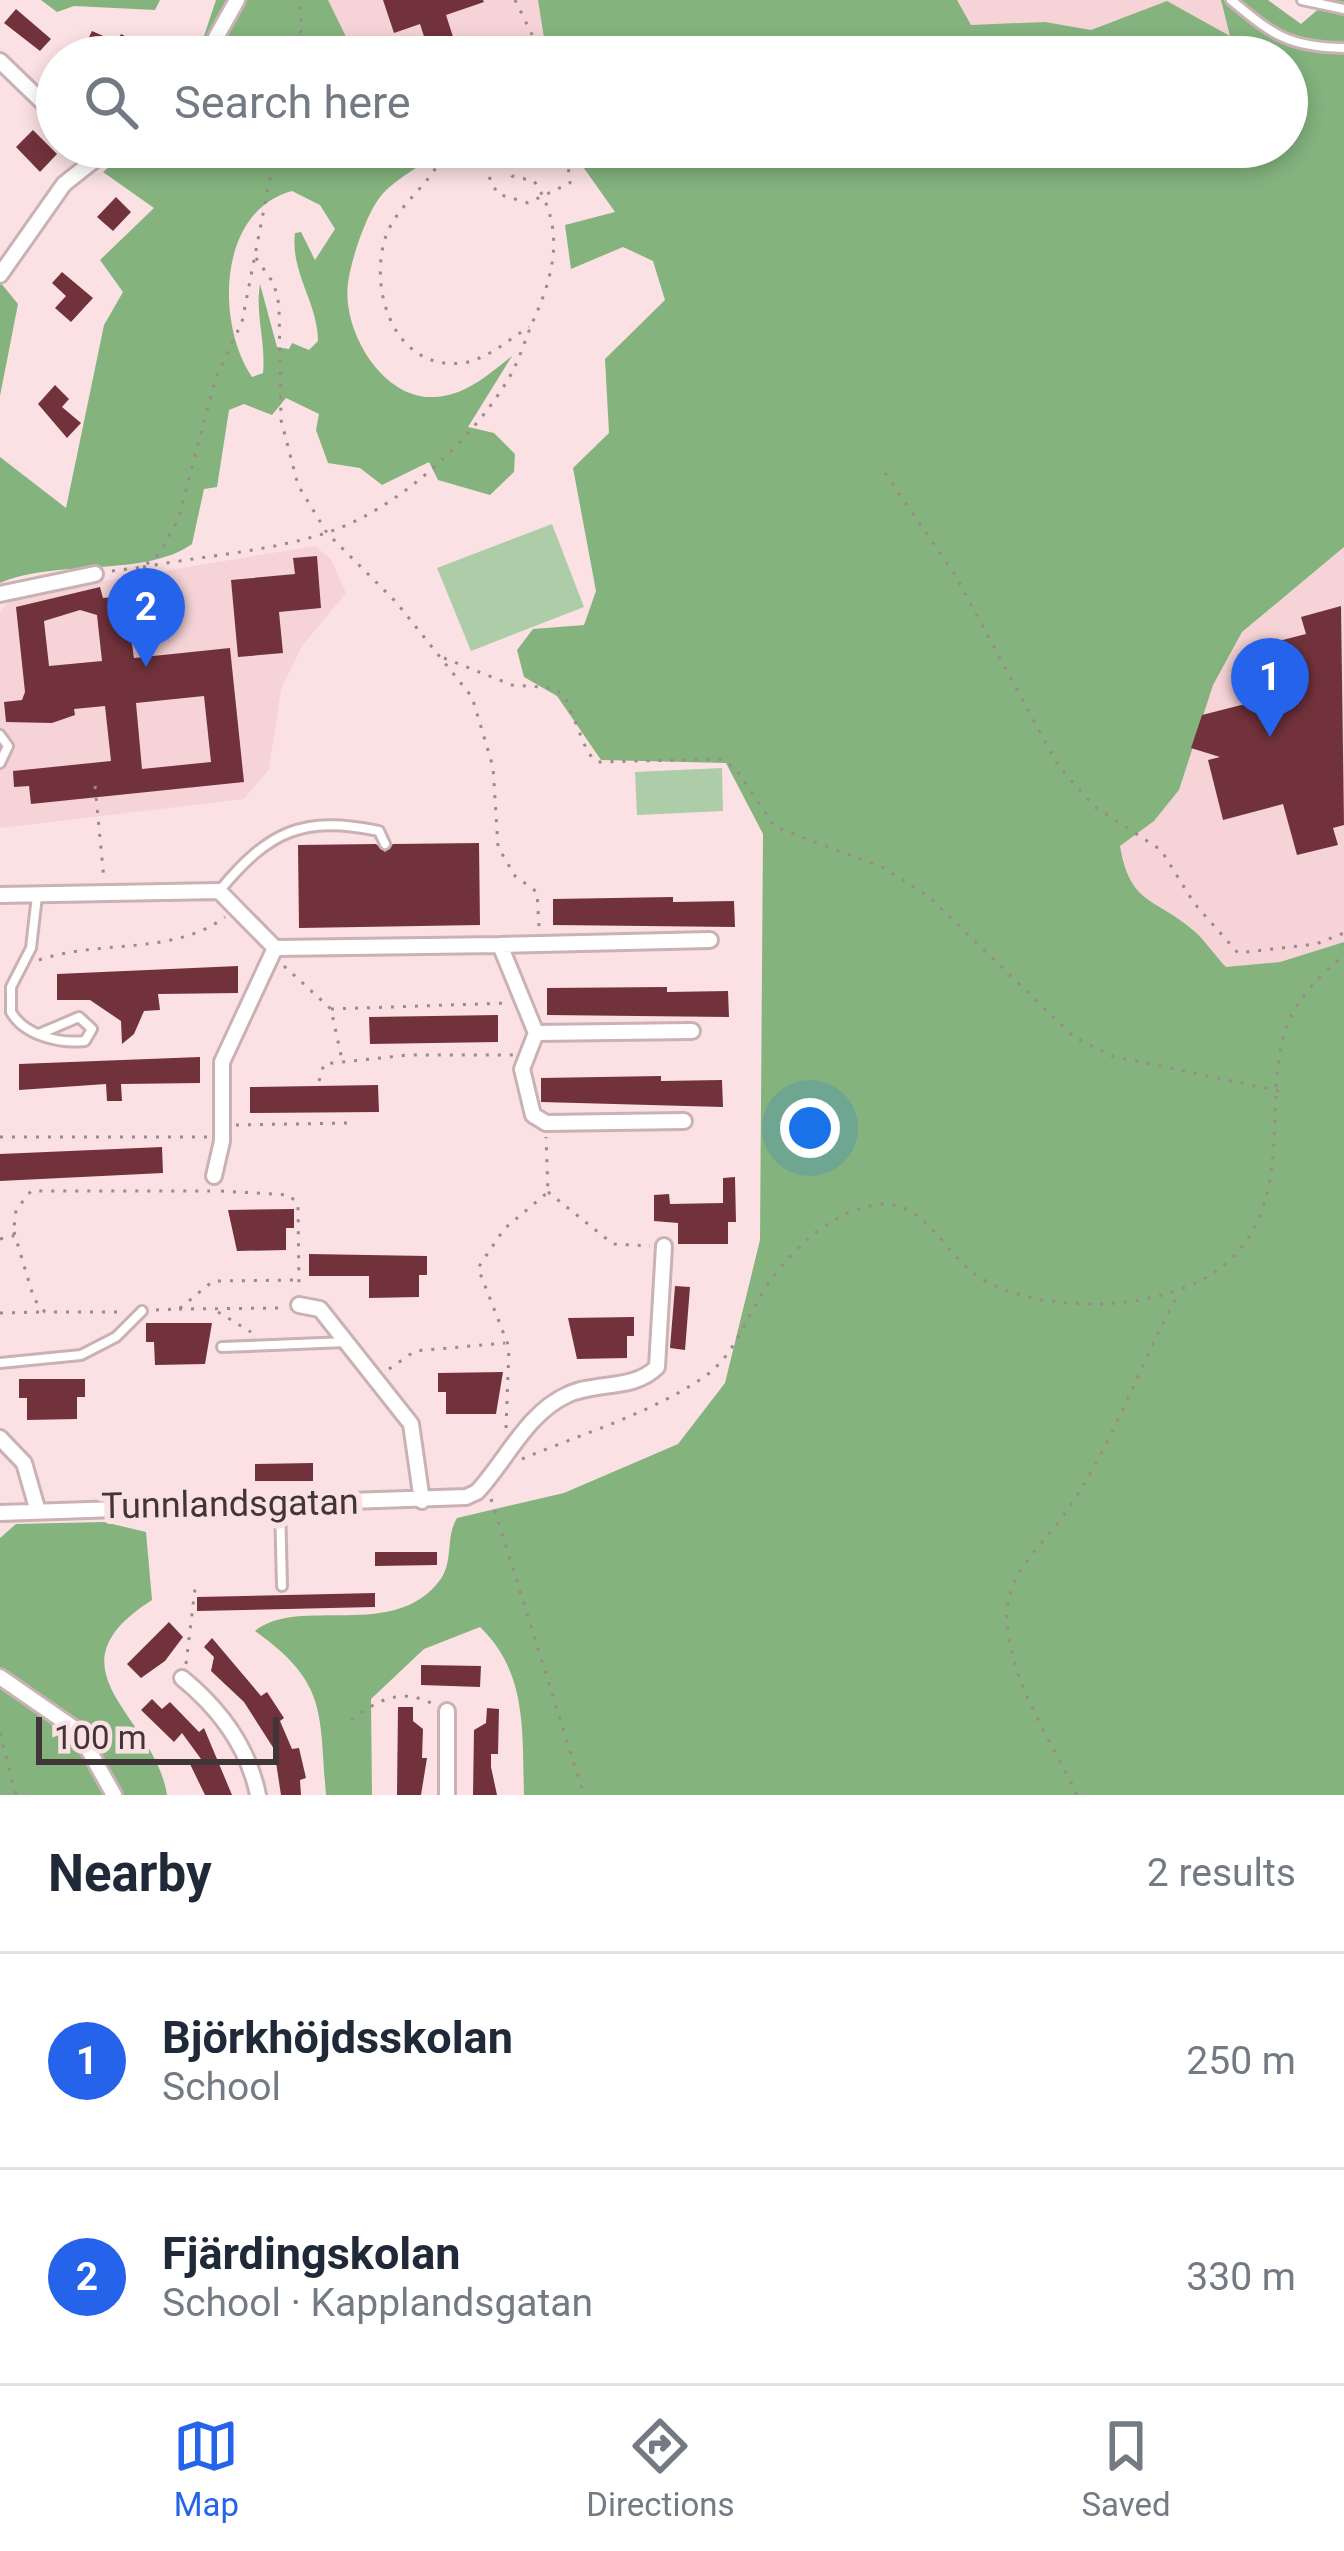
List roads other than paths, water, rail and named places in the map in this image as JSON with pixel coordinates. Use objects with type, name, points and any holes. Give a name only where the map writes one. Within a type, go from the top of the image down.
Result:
[{"type":"street","points":[[217,36],[237,0]]},
{"type":"street","points":[[0,62],[36,96]]},
{"type":"street","points":[[0,275],[78,168]]},
{"type":"street","points":[[0,594],[95,574]]},
{"type":"street","points":[[0,895],[219,891],[274,952]]},
{"type":"street","points":[[274,952],[710,940]]},
{"type":"street","points":[[500,945],[536,1033],[522,1069],[527,1105],[546,1123],[684,1121]]},
{"type":"street","points":[[214,1183],[222,1126],[223,1062],[274,952]]},
{"type":"street","points":[[536,1033],[692,1031]]},
{"type":"street","name":"Tunnlandsgatan","points":[[0,1513],[37,1508],[466,1497],[486,1482],[529,1425],[569,1394],[639,1380],[657,1367],[664,1246]]},
{"type":"street","points":[[299,1305],[320,1309],[378,1379],[418,1443],[422,1501]]},
{"type":"street","points":[[0,1438],[24,1462],[37,1508]]},
{"type":"street","points":[[0,1677],[78,1731],[114,1795]]},
{"type":"street","points":[[182,1678],[208,1700],[243,1747],[258,1795]]},
{"type":"street","points":[[447,1711],[448,1795]]},
{"type":"lane","points":[[1231,0],[1275,36]]},
{"type":"lane","points":[[1302,0],[1344,9]]},
{"type":"lane","points":[[1308,47],[1344,48]]},
{"type":"lane","points":[[0,735],[8,746],[0,763]]},
{"type":"lane","points":[[219,891],[246,858],[288,828],[344,823],[379,831],[385,844]]},
{"type":"lane","points":[[37,895],[25,965],[11,987],[11,1012],[17,1023],[39,1034],[74,1042],[92,1036],[92,1029],[79,1017],[39,1034]]},
{"type":"lane","points":[[0,1364],[81,1355],[116,1337],[142,1311]]},
{"type":"lane","points":[[222,1347],[346,1342]]},
{"type":"lane","points":[[280,1502],[282,1586]]},
{"type":"place","name":"Fjärdingskolan","points":[[146,667]]},
{"type":"place","name":"Björkhöjdsskolan","points":[[1270,737]]}]
